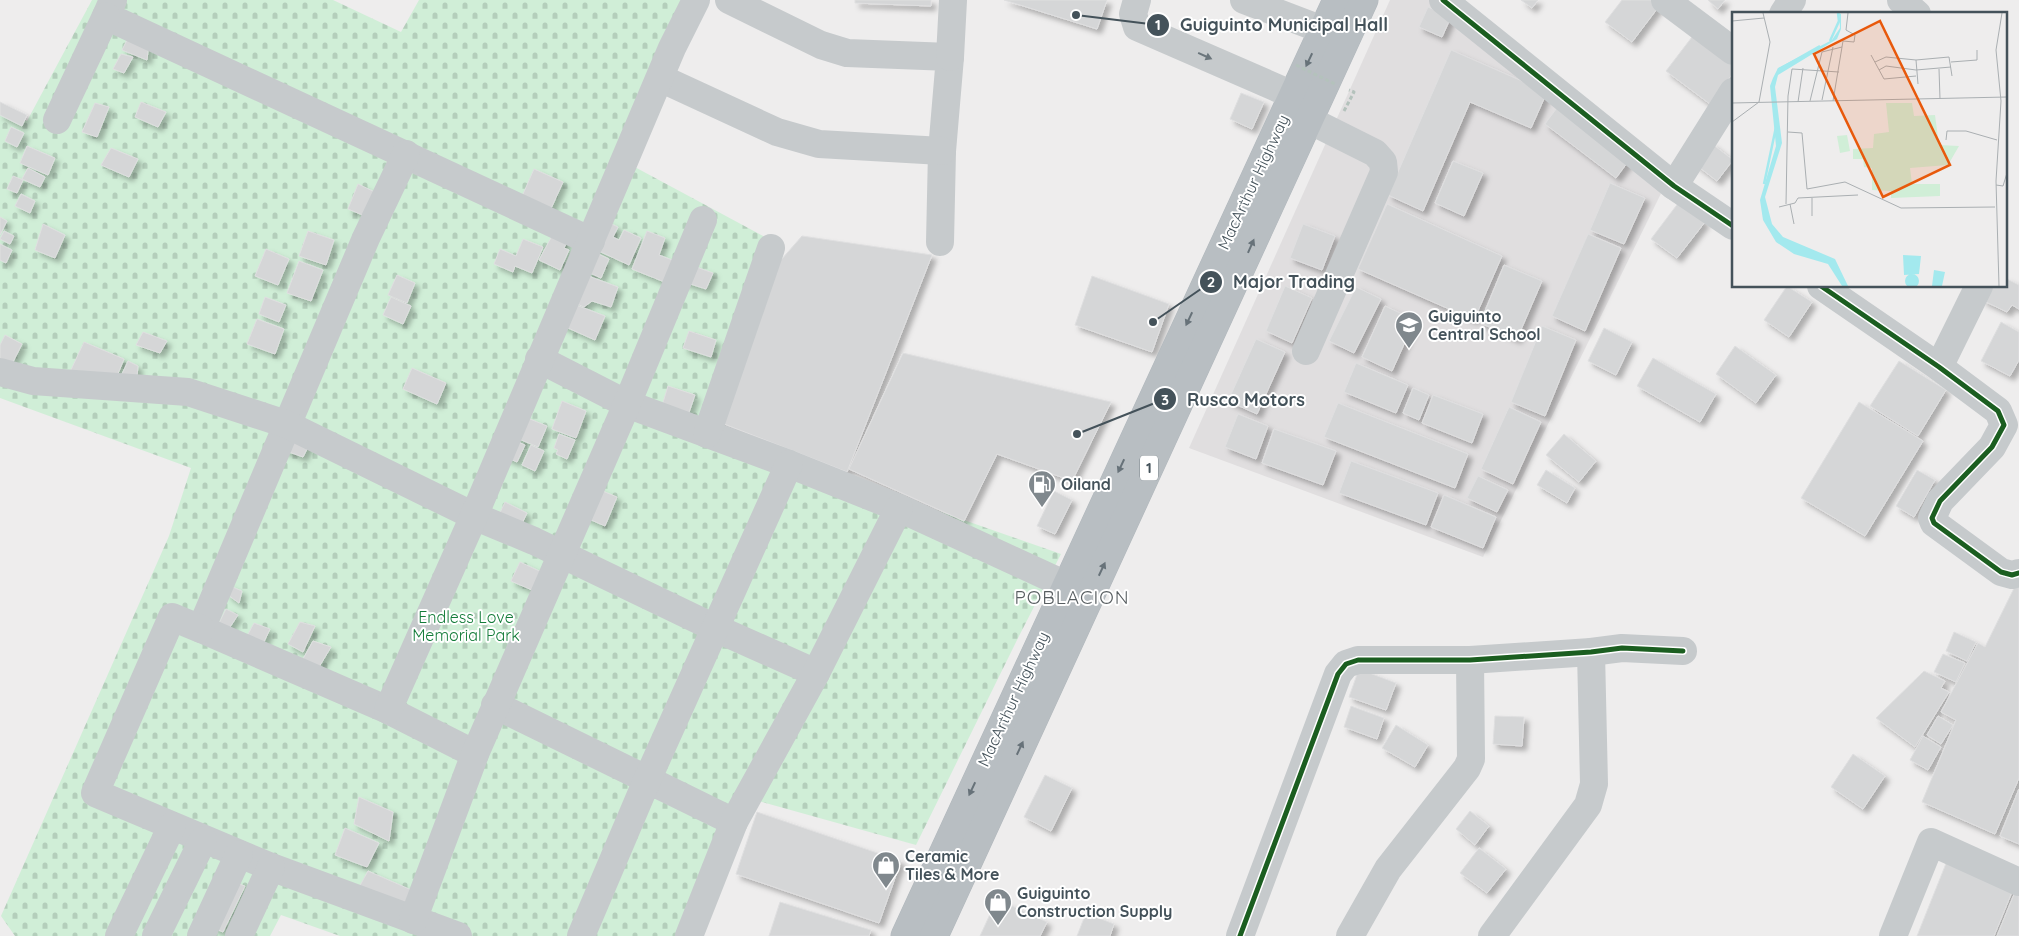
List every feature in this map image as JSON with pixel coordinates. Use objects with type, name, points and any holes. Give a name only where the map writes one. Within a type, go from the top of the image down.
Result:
[{"type":"highway","name":"MacArthur Highway","points":[[905,936],[1337,0]]},
{"type":"highway","name":"MacArthur Highway","points":[[934,936],[1364,0]]},
{"type":"street","points":[[388,710],[474,516],[660,78],[696,0]]},
{"type":"street","points":[[729,0],[821,45],[847,53],[950,57]]},
{"type":"street","points":[[940,242],[942,151],[953,0]]},
{"type":"street","points":[[1137,0],[1133,14],[1137,27],[1293,95]]},
{"type":"street","points":[[1244,0],[1323,30]]},
{"type":"street","points":[[1442,0],[1674,186],[1732,225]]},
{"type":"street","points":[[1665,0],[1732,50]]},
{"type":"street","points":[[1784,12],[1792,0]]},
{"type":"street","points":[[1901,0],[1915,12]]},
{"type":"street","points":[[57,120],[109,8],[406,154],[591,241]]},
{"type":"street","points":[[660,78],[777,132],[819,144],[942,151]]},
{"type":"street","points":[[1674,186],[1732,94]]},
{"type":"street","points":[[1306,351],[1384,172],[1383,162],[1375,153],[1309,120]]},
{"type":"street","points":[[201,629],[366,238],[406,154]]},
{"type":"street","points":[[413,920],[495,705],[627,404],[703,220]]},
{"type":"street","points":[[707,434],[771,248]]},
{"type":"street","points":[[1824,288],[1939,367],[1998,411],[2004,425],[1992,447],[1940,501],[1933,512],[1934,523],[2001,572],[2012,575],[2019,573]]},
{"type":"street","points":[[1939,367],[1978,288]]},
{"type":"street","points":[[539,360],[627,404],[789,464],[899,508],[1066,585]]},
{"type":"street","points":[[0,372],[33,381],[188,392],[286,424],[474,516],[816,673]]},
{"type":"street","points":[[581,936],[648,778],[789,464]]},
{"type":"street","points":[[689,936],[734,822],[816,673],[899,508]]},
{"type":"street","points":[[458,936],[271,867],[95,793],[172,617],[388,710],[475,754]]},
{"type":"street","points":[[1240,936],[1338,674],[1346,664],[1358,660],[1470,660],[1591,652],[1622,648],[1683,651]]},
{"type":"street","points":[[1492,936],[1588,805],[1594,784],[1591,652]]},
{"type":"street","points":[[1350,936],[1388,869],[1467,768],[1471,759],[1470,660]]},
{"type":"street","points":[[495,705],[648,778],[734,822]]},
{"type":"street","points":[[119,936],[172,826]]},
{"type":"street","points":[[156,936],[203,840]]},
{"type":"street","points":[[1893,936],[1932,842],[2019,882]]},
{"type":"street","points":[[201,936],[239,854]]},
{"type":"street","points":[[240,936],[271,867]]},
{"type":"path","points":[[1296,65],[1335,84]]},
{"type":"shaded area","name":"Guiguinto Central School","points":[[1390,0],[1433,0],[1671,173],[1483,557],[1189,448]]},
{"type":"green space","name":"Endless Love Memorial Park","points":[[92,0],[333,0],[401,32],[419,0],[687,0],[618,158],[776,243],[707,430],[1061,554],[916,845],[751,799],[695,936],[340,936],[281,915],[270,936],[15,936],[1,916],[169,536],[191,468],[0,398],[0,108],[27,121]]},
{"type":"building","points":[[855,0],[931,0],[931,6],[855,3]]},
{"type":"building","points":[[1004,0],[1107,0],[1097,29]]},
{"type":"building","points":[[1521,0],[1538,0],[1532,8]]},
{"type":"building","points":[[1622,0],[1654,0],[1660,5],[1632,42],[1605,22]]},
{"type":"building","points":[[1708,0],[1725,0],[1718,9]]},
{"type":"building","points":[[1428,7],[1451,17],[1442,37],[1419,27]]},
{"type":"building","points":[[131,32],[149,42],[147,60],[122,50]]},
{"type":"building","points":[[1695,33],[1732,60],[1732,74],[1710,104],[1666,71]]},
{"type":"building","points":[[1451,50],[1547,92],[1531,128],[1470,102],[1423,211],[1388,195]]},
{"type":"building","points":[[121,54],[133,57],[124,73],[113,69]]},
{"type":"building","points":[[1241,93],[1264,102],[1252,129],[1230,119]]},
{"type":"building","points":[[1562,101],[1633,155],[1616,178],[1545,124]]},
{"type":"building","points":[[0,102],[27,115],[22,126],[0,115]]},
{"type":"building","points":[[141,102],[166,112],[158,127],[135,117]]},
{"type":"building","points":[[95,103],[109,107],[97,137],[82,132]]},
{"type":"building","points":[[11,127],[24,133],[17,147],[5,141]]},
{"type":"building","points":[[1711,143],[1732,159],[1717,181],[1695,164]]},
{"type":"building","points":[[27,146],[55,158],[48,175],[20,163]]},
{"type":"building","points":[[111,148],[138,159],[129,177],[101,165]]},
{"type":"building","points":[[1453,161],[1483,173],[1464,216],[1435,203]]},
{"type":"building","points":[[28,168],[45,177],[40,187],[22,179]]},
{"type":"building","points":[[534,169],[563,182],[549,213],[520,201]]},
{"type":"building","points":[[13,176],[23,180],[17,193],[7,189]]},
{"type":"building","points":[[1610,183],[1645,198],[1624,244],[1590,230]]},
{"type":"building","points":[[358,184],[381,195],[370,218],[348,209]]},
{"type":"building","points":[[21,194],[35,201],[30,213],[15,206]]},
{"type":"building","points":[[1679,202],[1705,222],[1677,258],[1651,239]]},
{"type":"building","points":[[1387,204],[1502,256],[1474,320],[1358,269]]},
{"type":"building","points":[[0,217],[7,221],[0,235]]},
{"type":"building","points":[[603,220],[618,227],[613,237],[619,240],[624,230],[641,238],[629,265],[590,247]]},
{"type":"building","points":[[43,224],[65,235],[55,258],[35,250]]},
{"type":"building","points":[[1303,224],[1335,236],[1322,270],[1290,258]]},
{"type":"building","points":[[4,231],[14,236],[10,244],[0,239]]},
{"type":"building","points":[[308,231],[334,240],[326,265],[299,256]]},
{"type":"building","points":[[647,231],[665,238],[659,255],[680,263],[672,285],[632,269]]},
{"type":"building","points":[[553,234],[568,240],[564,248],[569,250],[560,270],[539,260]]},
{"type":"building","points":[[1588,234],[1621,248],[1585,331],[1552,316]]},
{"type":"building","points":[[802,236],[932,255],[847,472],[714,420],[773,269]]},
{"type":"building","points":[[523,239],[543,247],[532,273],[515,266],[513,272],[494,264],[500,249],[516,256]]},
{"type":"building","points":[[0,244],[12,250],[6,263],[0,260]]},
{"type":"building","points":[[266,249],[289,259],[278,285],[255,276]]},
{"type":"building","points":[[592,251],[609,259],[601,278],[583,270]]},
{"type":"building","points":[[299,261],[323,270],[311,301],[287,293]]},
{"type":"building","points":[[688,264],[713,273],[706,289],[681,281]]},
{"type":"building","points":[[1504,265],[1542,281],[1517,339],[1480,323]]},
{"type":"building","points":[[583,274],[618,287],[611,307],[592,301],[584,307],[570,301]]},
{"type":"building","points":[[397,275],[415,283],[407,303],[388,295]]},
{"type":"building","points":[[1092,276],[1169,304],[1152,352],[1075,325]]},
{"type":"building","points":[[2006,278],[2019,285],[2019,309],[2012,305],[2007,312],[1982,300],[1988,288],[2006,288]]},
{"type":"building","points":[[1285,286],[1312,298],[1292,343],[1266,331]]},
{"type":"building","points":[[1356,287],[1381,299],[1354,353],[1329,341]]},
{"type":"building","points":[[1786,288],[1790,288],[1812,302],[1789,337],[1764,320]]},
{"type":"building","points":[[265,297],[286,305],[279,322],[259,314]]},
{"type":"building","points":[[391,297],[411,306],[403,324],[383,315]]},
{"type":"building","points":[[571,303],[605,316],[595,340],[559,324]]},
{"type":"building","points":[[1385,306],[1415,320],[1392,371],[1362,357]]},
{"type":"building","points":[[257,319],[284,329],[275,354],[247,344]]},
{"type":"building","points":[[2001,322],[2019,332],[2019,360],[2010,376],[1981,361]]},
{"type":"building","points":[[1542,326],[1576,340],[1545,416],[1511,402]]},
{"type":"building","points":[[1604,328],[1632,342],[1616,375],[1588,361]]},
{"type":"building","points":[[689,331],[716,340],[711,357],[683,348]]},
{"type":"building","points":[[143,332],[167,341],[160,353],[136,345]]},
{"type":"building","points":[[5,335],[22,344],[13,362],[0,359],[0,345]]},
{"type":"building","points":[[1256,339],[1285,352],[1257,414],[1228,401]]},
{"type":"building","points":[[84,342],[124,359],[117,376],[70,372]]},
{"type":"building","points":[[1735,346],[1776,375],[1756,403],[1716,374]]},
{"type":"building","points":[[903,353],[1111,402],[1072,481],[997,454],[964,521],[849,469]]},
{"type":"building","points":[[1653,358],[1716,394],[1700,422],[1637,386]]},
{"type":"building","points":[[128,361],[138,366],[137,376],[122,374]]},
{"type":"building","points":[[1899,361],[1946,390],[1918,436],[1870,406]]},
{"type":"building","points":[[1356,363],[1408,385],[1396,413],[1344,392]]},
{"type":"building","points":[[412,368],[446,383],[437,404],[403,389]]},
{"type":"building","points":[[668,386],[695,395],[687,418],[661,409]]},
{"type":"building","points":[[1413,388],[1429,395],[1419,420],[1403,413]]},
{"type":"building","points":[[1433,395],[1483,414],[1472,443],[1422,423]]},
{"type":"building","points":[[562,401],[586,411],[576,438],[552,429]]},
{"type":"building","points":[[1859,402],[1923,441],[1865,536],[1801,498]]},
{"type":"building","points":[[1338,403],[1468,454],[1455,488],[1324,437]]},
{"type":"building","points":[[1509,407],[1541,422],[1513,484],[1481,469]]},
{"type":"building","points":[[1238,414],[1268,426],[1256,459],[1225,447]]},
{"type":"building","points":[[520,415],[547,426],[538,447],[512,436]]},
{"type":"building","points":[[1274,429],[1336,451],[1323,485],[1262,463]]},
{"type":"building","points":[[291,431],[311,441],[303,457],[283,450]]},
{"type":"building","points":[[559,434],[575,440],[567,459],[556,454],[558,450],[554,448]]},
{"type":"building","points":[[1564,434],[1596,461],[1579,482],[1546,455]]},
{"type":"building","points":[[511,439],[525,445],[517,462],[503,456]]},
{"type":"building","points":[[531,445],[544,451],[535,471],[522,465]]},
{"type":"building","points":[[1351,461],[1438,493],[1426,525],[1339,493]]},
{"type":"building","points":[[1546,470],[1575,488],[1567,503],[1537,485]]},
{"type":"building","points":[[1917,470],[1935,480],[1914,517],[1896,506]]},
{"type":"building","points":[[1478,476],[1508,490],[1497,512],[1467,498]]},
{"type":"building","points":[[593,487],[617,497],[605,526],[582,516]]},
{"type":"building","points":[[1054,491],[1072,500],[1055,534],[1037,526]]},
{"type":"building","points":[[1444,495],[1496,517],[1483,548],[1431,527]]},
{"type":"building","points":[[505,502],[527,513],[519,530],[497,519]]},
{"type":"building","points":[[520,562],[548,575],[539,593],[511,581]]},
{"type":"building","points":[[2019,578],[2019,778],[1995,834],[1922,802],[1956,720],[1941,712],[1978,643],[1985,647]]},
{"type":"building","points":[[225,584],[242,591],[239,603],[228,595]]},
{"type":"building","points":[[226,609],[238,615],[228,630],[218,625]]},
{"type":"building","points":[[300,622],[315,626],[303,652],[288,644]]},
{"type":"building","points":[[254,623],[270,629],[262,646],[246,638]]},
{"type":"building","points":[[1954,632],[1976,642],[1967,661],[1946,651]]},
{"type":"building","points":[[313,641],[331,647],[319,667],[303,659]]},
{"type":"building","points":[[1943,654],[1965,663],[1956,682],[1934,672]]},
{"type":"building","points":[[1359,669],[1396,683],[1386,710],[1349,697]]},
{"type":"building","points":[[1924,671],[1945,681],[1941,688],[1949,692],[1915,747],[1876,718]]},
{"type":"building","points":[[1351,706],[1384,718],[1377,739],[1344,727]]},
{"type":"building","points":[[1495,716],[1524,717],[1522,746],[1493,744]]},
{"type":"building","points":[[1938,716],[1953,725],[1941,744],[1927,735]]},
{"type":"building","points":[[1396,725],[1428,745],[1415,767],[1382,748]]},
{"type":"building","points":[[1923,736],[1941,747],[1928,770],[1910,760]]},
{"type":"building","points":[[1853,754],[1885,776],[1863,809],[1831,787]]},
{"type":"building","points":[[1045,775],[1072,788],[1051,831],[1024,817]]},
{"type":"building","points":[[2019,789],[2019,844],[2000,836]]},
{"type":"building","points":[[359,797],[393,812],[389,841],[354,824]]},
{"type":"building","points":[[1470,811],[1489,826],[1475,845],[1456,829]]},
{"type":"building","points":[[757,812],[901,861],[879,923],[736,874]]},
{"type":"building","points":[[345,828],[379,843],[367,867],[335,855]]},
{"type":"building","points":[[1479,848],[1506,869],[1487,893],[1460,873]]},
{"type":"building","points":[[1947,861],[2014,887],[1994,936],[1917,936]]},
{"type":"building","points":[[368,871],[416,892],[410,913],[357,891]]},
{"type":"building","points":[[233,882],[245,886],[223,932],[211,927]]},
{"type":"building","points":[[2017,887],[2019,888],[2019,936],[1997,936]]},
{"type":"building","points":[[997,899],[1047,922],[1040,936],[980,936]]},
{"type":"building","points":[[780,902],[871,930],[869,936],[769,936]]},
{"type":"building","points":[[1086,913],[1114,924],[1110,936],[1077,936]]},
{"type":"cycle path","points":[[1443,0],[1674,186],[1732,225]]},
{"type":"cycle path","points":[[1824,288],[1939,367],[1998,411],[2004,425],[1992,447],[1940,501],[1932,518],[1934,523],[2001,572],[2012,575],[2019,573]]},
{"type":"cycle path","points":[[1240,936],[1338,674],[1346,664],[1358,660],[1470,660],[1591,652],[1622,648],[1683,651]]},
{"type":"place","name":"Guiguinto Municipal Hall","points":[[1076,15]]},
{"type":"place","name":"Major Trading","points":[[1153,322]]},
{"type":"place","name":"Guiguinto Central School","points":[[1409,349]]},
{"type":"place","name":"Rusco Motors","points":[[1077,434]]},
{"type":"place","name":"Oiland","points":[[1042,508]]},
{"type":"place","name":"Ceramic Tiles & More","points":[[886,889]]},
{"type":"place","name":"Guiguinto Construction Supply","points":[[998,926]]},
{"type":"district","name":"POBLACION","points":[[1072,597]]}]
